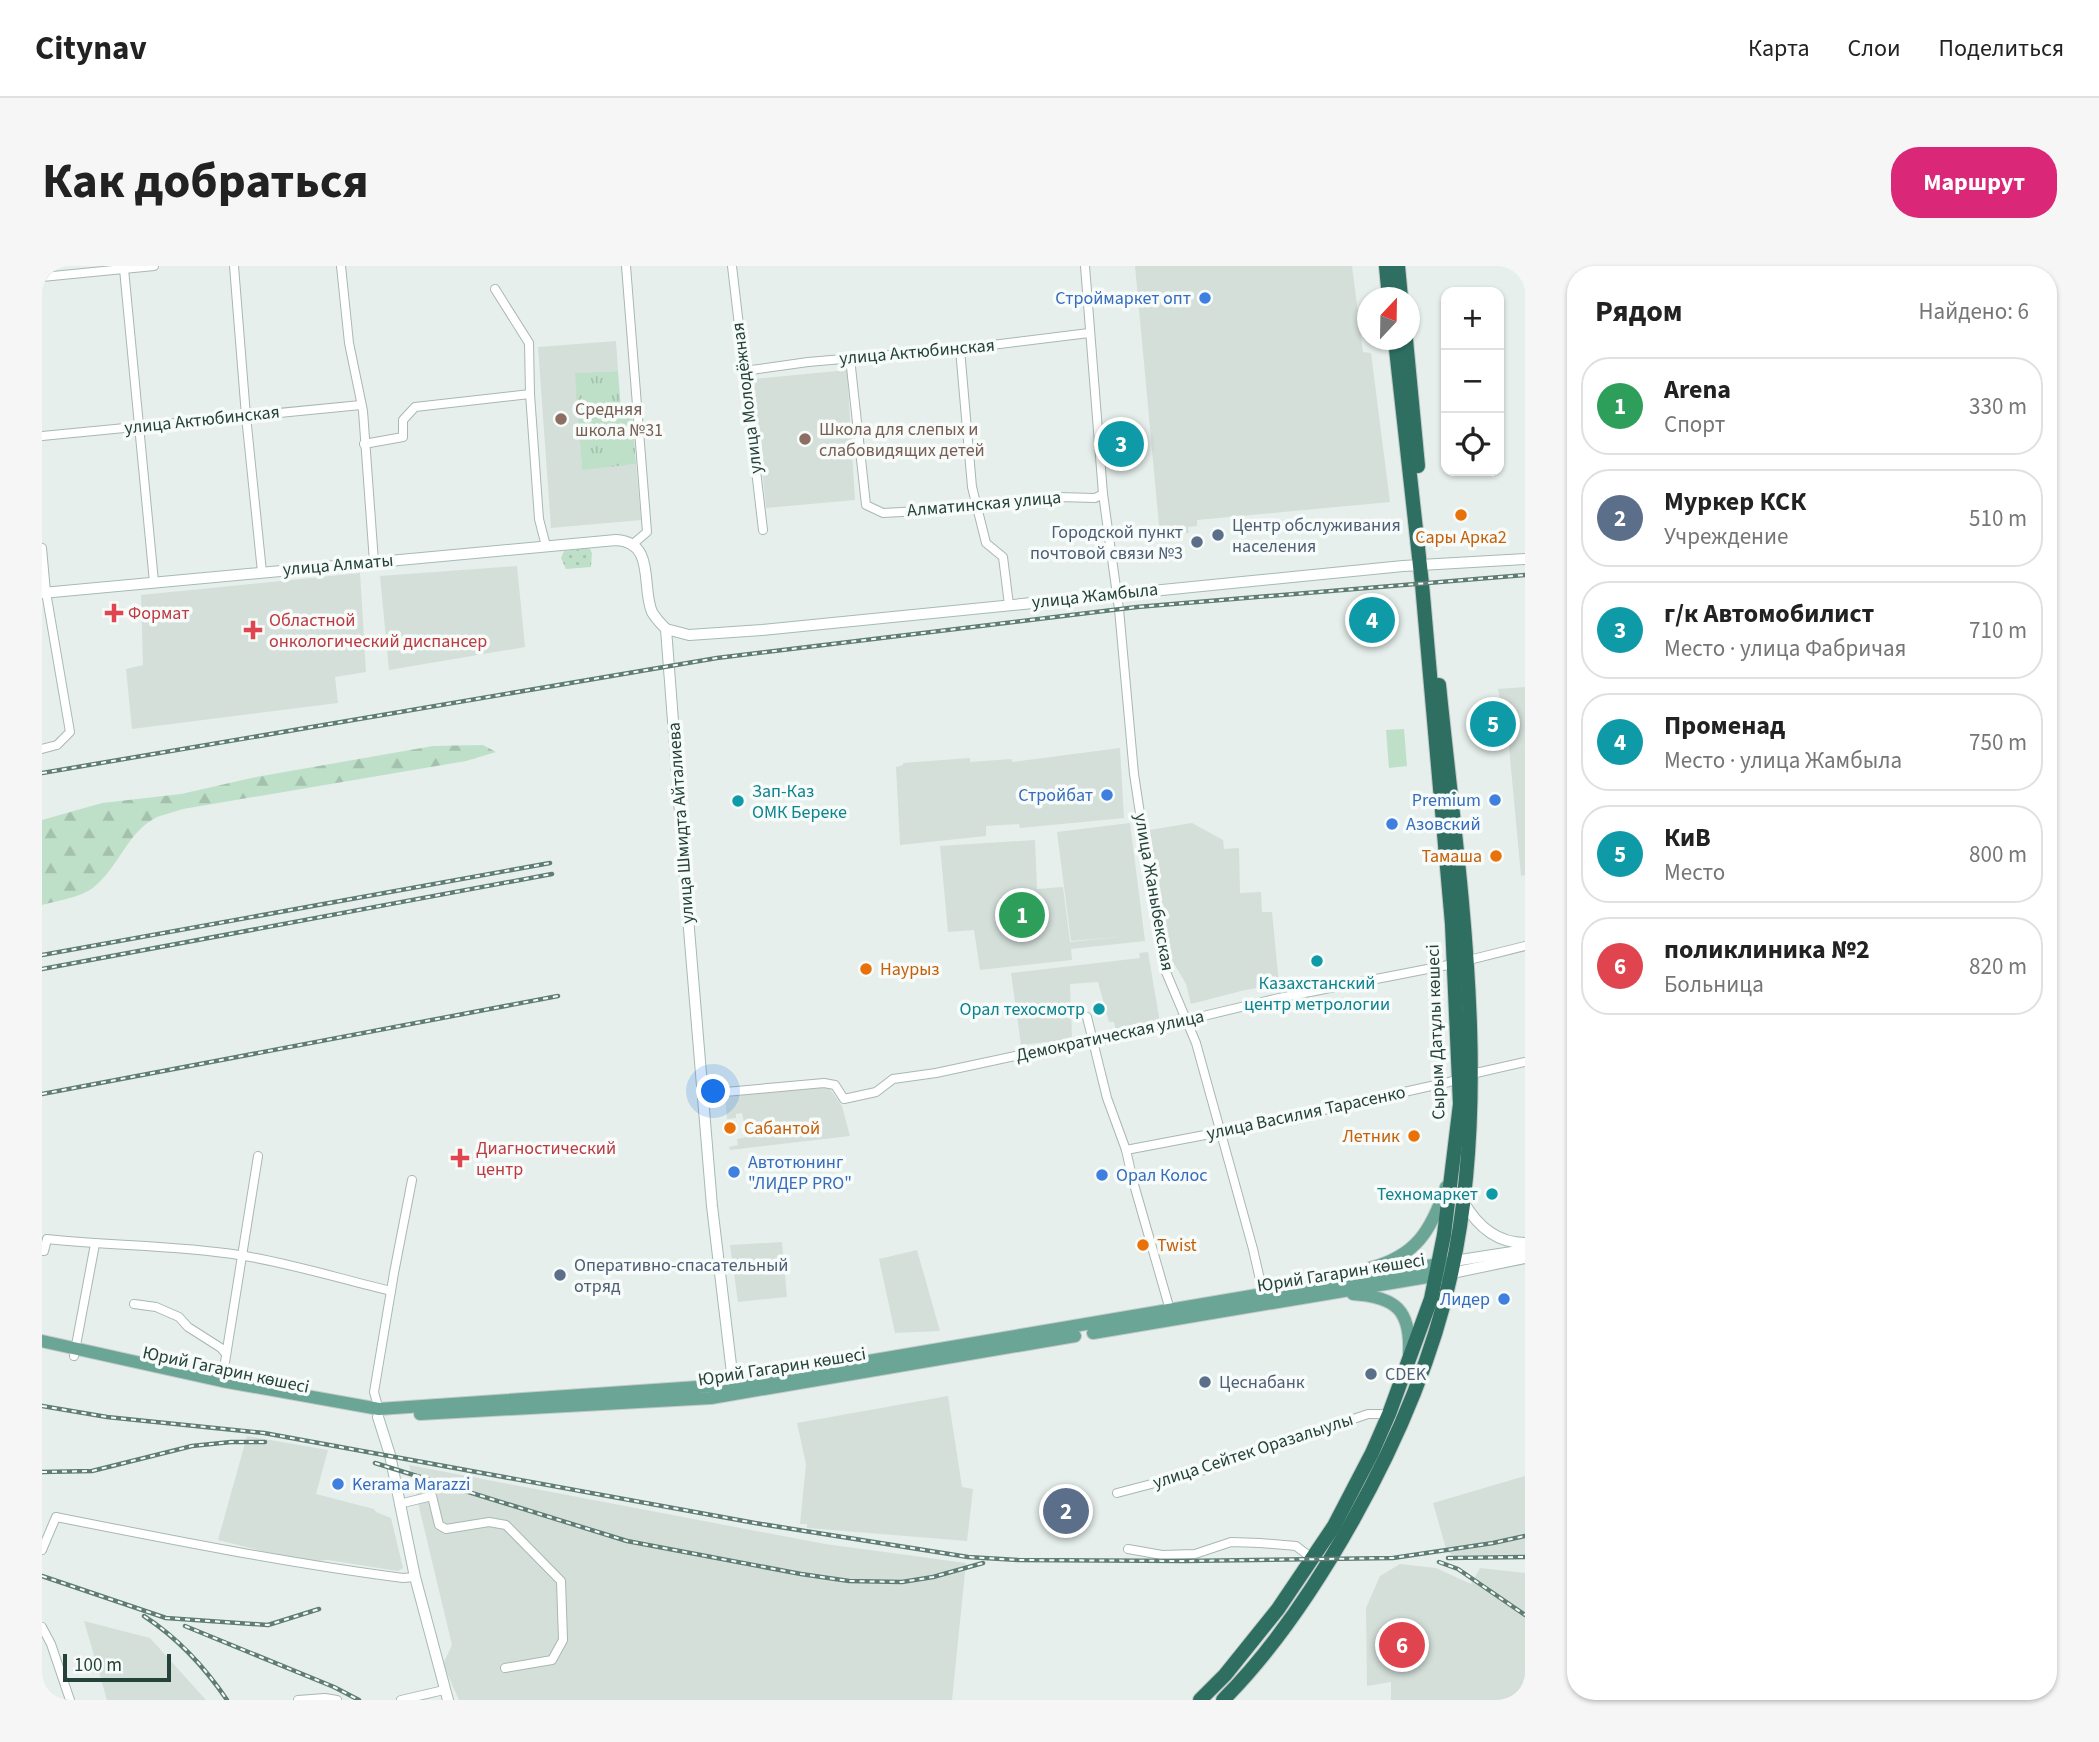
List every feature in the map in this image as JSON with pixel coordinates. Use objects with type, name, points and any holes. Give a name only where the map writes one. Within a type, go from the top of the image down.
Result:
[{"type":"highway","points":[[1386,266],[1389,287]]},
{"type":"highway","points":[[1398,266],[1400,287]]},
{"type":"highway","name":"Сырым Датұлы көшесі","points":[[1396,350],[1423,566]]},
{"type":"highway","name":"Сырым Датұлы көшесі","points":[[1223,1700],[1260,1658],[1331,1559],[1381,1471],[1423,1368],[1463,1201],[1465,1077],[1459,962],[1452,924],[1407,350]]},
{"type":"highway","name":"Сырым Датұлы көшесі","points":[[1200,1700],[1278,1609],[1313,1559],[1334,1526],[1389,1414],[1446,1268],[1454,1163],[1465,1077]]},
{"type":"highway","points":[[1408,1363],[1423,1368]]},
{"type":"main road","points":[[1326,1283],[1349,1273],[1397,1260],[1413,1248],[1434,1219],[1454,1163]]},
{"type":"main road","name":"Юрий Гагарин көшесі","points":[[734,1389],[1264,1298],[1326,1283],[1446,1268]]},
{"type":"main road","name":"Юрий Гагарин көшесі","points":[[42,1341],[75,1352],[282,1400],[379,1413],[712,1398],[734,1389],[1170,1310],[1339,1291],[1446,1268]]},
{"type":"main road","points":[[1339,1291],[1378,1296],[1402,1312],[1409,1329],[1408,1363]]},
{"type":"main road","name":"Юрий Гагарин көшесі","points":[[42,1349],[75,1352],[379,1413]]},
{"type":"street","points":[[42,277],[154,266]]},
{"type":"street","points":[[234,266],[262,572]]},
{"type":"street","points":[[341,266],[349,343],[361,405],[374,562]]},
{"type":"street","points":[[626,266],[647,532],[632,544]]},
{"type":"street","name":"улица Молодёжная","points":[[732,266],[763,530]]},
{"type":"street","name":"улица Жаныбекская","points":[[1085,266],[1103,494],[1117,594],[1134,774],[1163,965],[1196,1042],[1254,1250],[1264,1298]]},
{"type":"street","points":[[124,269],[154,582]]},
{"type":"street","points":[[495,289],[529,342],[539,519],[546,546]]},
{"type":"street","name":"улица Актюбинская","points":[[744,371],[1089,333]]},
{"type":"street","points":[[960,349],[971,475],[977,508],[986,543],[1003,557],[1009,605]]},
{"type":"street","name":"Алматинская улица","points":[[850,358],[866,505],[883,513],[977,508],[1058,497],[1095,498],[1103,494]]},
{"type":"street","points":[[364,444],[403,437],[403,419],[415,407],[530,394]]},
{"type":"street","name":"улица Актюбинская","points":[[42,436],[361,405]]},
{"type":"street","name":"улица Алматы","points":[[44,592],[616,540],[632,544]]},
{"type":"street","name":"улица Шмидта Айталиева","points":[[632,544],[644,559],[649,603],[653,614],[666,629],[703,1094],[734,1389]]},
{"type":"street","points":[[42,548],[44,592],[71,732],[57,746],[42,749]]},
{"type":"street","name":"улица Жамбыла","points":[[666,629],[689,635],[1403,566],[1525,559]]},
{"type":"street","name":"Демократическая улица","points":[[703,1094],[824,1083],[835,1085],[844,1099],[876,1093],[893,1079],[936,1073],[1093,1041],[1185,1018],[1525,946]]},
{"type":"street","points":[[1087,1017],[1107,1098],[1126,1150],[1170,1310]]},
{"type":"street","name":"улица Василия Тарасенко","points":[[1126,1150],[1220,1133],[1525,1062]]},
{"type":"street","points":[[222,1381],[258,1156]]},
{"type":"street","points":[[401,1700],[446,1695],[415,1577],[374,1392],[412,1180]]},
{"type":"street","points":[[1463,1201],[1478,1223],[1493,1236],[1512,1243],[1525,1243]]},
{"type":"street","points":[[42,1251],[47,1239],[95,1244],[152,1245],[241,1255],[391,1291]]},
{"type":"street","points":[[75,1352],[95,1244]]},
{"type":"street","name":"Юрий Гагарин көшесі","points":[[1446,1268],[1525,1250]]},
{"type":"street","name":"Юрий Гагарин көшесі","points":[[1446,1268],[1525,1258]]},
{"type":"street","points":[[134,1304],[156,1307],[179,1317],[188,1327],[226,1354]]},
{"type":"street","name":"улица Сейтек Оразалыулы","points":[[1117,1493],[1201,1471],[1368,1414],[1389,1414]]},
{"type":"street","points":[[399,1504],[432,1496],[439,1525],[446,1529],[489,1522],[506,1525],[561,1581],[563,1640],[559,1650],[552,1660],[505,1668]]},
{"type":"street","points":[[42,1550],[56,1517],[169,1541],[314,1566],[403,1578],[415,1577]]},
{"type":"street","points":[[1128,1549],[1163,1555],[1195,1555],[1231,1542],[1259,1543],[1296,1546],[1313,1559]]},
{"type":"street","points":[[42,1627],[51,1644],[70,1700]]},
{"type":"street","points":[[298,1700],[337,1700]]},
{"type":"shaded area","points":[[1135,266],[1352,266],[1357,305],[1357,350],[1371,353],[1390,502],[1197,520],[1197,526],[1188,527],[1189,533],[1160,536]]},
{"type":"shaded area","name":"Средняя школа №31","points":[[616,341],[618,371],[576,373],[582,469],[636,464],[641,520],[551,528],[538,347]]},
{"type":"shaded area","name":"Школа для слепых и слабовидящих детей","points":[[847,370],[855,500],[766,508],[753,379]]},
{"type":"shaded area","points":[[517,566],[525,647],[389,670],[380,576]]},
{"type":"shaded area","name":"Областной онкологический диспансер","points":[[360,573],[366,672],[335,677],[338,703],[132,729],[126,669],[143,665],[141,595]]},
{"type":"shaded area","points":[[1525,687],[1525,875],[1521,876],[1509,747],[1498,689]]},
{"type":"shaded area","points":[[1120,748],[1124,818],[1020,828],[1019,824],[986,826],[986,836],[900,845],[896,767],[903,763],[970,758],[970,762],[1011,759],[1013,762]]},
{"type":"shaded area","points":[[1130,823],[1145,941],[1071,949],[1072,960],[980,970],[974,930],[948,932],[940,846],[1035,840],[1037,889],[1063,887],[1070,942],[1119,937],[1071,941],[1057,832]]},
{"type":"shaded area","points":[[1192,823],[1223,840],[1224,849],[1239,848],[1240,893],[1261,892],[1262,912],[1272,912],[1279,984],[1191,1004],[1186,984],[1172,960],[1149,830]]},
{"type":"shaded area","points":[[1148,952],[1161,1029],[1117,1038],[1114,1022],[1109,1022],[1098,982],[1070,984],[1072,1039],[1021,1045],[1011,973],[1140,958],[1139,953]]},
{"type":"shaded area","points":[[828,1086],[842,1106],[850,1136],[730,1150],[729,1147],[738,1145],[737,1139],[747,1137],[742,1113],[736,1114],[736,1118],[727,1119],[725,1097]]},
{"type":"shaded area","points":[[782,1242],[787,1297],[738,1302],[730,1245]]},
{"type":"shaded area","points":[[917,1250],[940,1331],[895,1333],[879,1259]]},
{"type":"shaded area","points":[[948,1396],[962,1487],[973,1489],[967,1541],[807,1528],[807,1524],[800,1524],[806,1464],[797,1423]]},
{"type":"shaded area","points":[[247,1436],[328,1450],[316,1494],[374,1509],[391,1518],[403,1568],[398,1571],[328,1560],[306,1562],[218,1540]]},
{"type":"shaded area","points":[[409,1465],[825,1544],[966,1563],[952,1700],[459,1700],[443,1664],[452,1645]]},
{"type":"shaded area","points":[[1525,1476],[1525,1555],[1453,1555],[1447,1552],[1433,1503]]},
{"type":"shaded area","points":[[1400,1564],[1436,1568],[1471,1584],[1480,1568],[1525,1573],[1525,1700],[1391,1700],[1391,1682],[1367,1686],[1366,1608],[1380,1576]]},
{"type":"shaded area","points":[[84,1621],[150,1638],[206,1700],[107,1700]]},
{"type":"green space","points":[[618,371],[621,410],[632,412],[636,464],[582,470],[575,373]]},
{"type":"green space","points":[[589,548],[592,553],[591,567],[566,569],[561,558],[564,551]]},
{"type":"green space","points":[[1404,729],[1407,766],[1389,768],[1386,730]]},
{"type":"green space","points":[[483,745],[496,752],[466,761],[183,809],[157,817],[138,831],[94,887],[76,896],[42,905],[42,820],[102,803],[181,794],[256,777],[433,746]]},
{"type":"green space","points":[[1041,904],[1042,925],[1003,927],[1003,905]]},
{"type":"railway","points":[[42,773],[717,658],[1137,607],[1525,575]]},
{"type":"railway","points":[[42,955],[550,863]]},
{"type":"railway","points":[[42,969],[552,874]]},
{"type":"railway","points":[[42,1094],[558,996]]},
{"type":"railway","points":[[42,1406],[107,1417],[264,1433],[755,1523],[968,1557],[1185,1561],[1393,1558],[1525,1536]]},
{"type":"railway","points":[[42,1472],[92,1471],[192,1446],[265,1442]]},
{"type":"railway","points":[[375,1463],[627,1541],[801,1574],[849,1581],[902,1582],[933,1577],[983,1563]]},
{"type":"railway","points":[[1448,1558],[1525,1557]]},
{"type":"railway","points":[[1439,1562],[1458,1569],[1525,1615]]},
{"type":"railway","points":[[42,1576],[166,1618],[268,1625],[319,1609]]},
{"type":"railway","points":[[144,1616],[190,1654],[227,1700]]},
{"type":"railway","points":[[185,1626],[334,1687],[359,1700]]},
{"type":"place","name":"Строймаркет опт","points":[[1205,298]]},
{"type":"place","name":"Средняя школа №31","points":[[561,419]]},
{"type":"place","name":"Школа для слепых и слабовидящих детей","points":[[805,439]]},
{"type":"place","name":"г/к Автомобилист","points":[[1121,444]]},
{"type":"place","name":"Сары Арка2","points":[[1461,515]]},
{"type":"place","name":"Центр обслуживания наcеления","points":[[1218,535]]},
{"type":"place","name":"Городской пункт почтовой связи №3","points":[[1197,542]]},
{"type":"place","name":"Формат","points":[[114,613]]},
{"type":"place","name":"Променад","points":[[1372,620]]},
{"type":"place","name":"Областной онкологический диспансер","points":[[253,630]]},
{"type":"place","name":"КиВ","points":[[1493,724]]},
{"type":"place","name":"Стройбат","points":[[1107,795]]},
{"type":"place","name":"Premium","points":[[1495,800]]},
{"type":"place","name":"Зап-Каз ОМК Береке","points":[[738,801]]},
{"type":"place","name":"Азовский","points":[[1392,824]]},
{"type":"place","name":"Тамаша","points":[[1496,856]]},
{"type":"place","name":"Arena","points":[[1022,915]]},
{"type":"place","name":"Казахстанский центр метрологии","points":[[1317,961]]},
{"type":"place","name":"Наурыз","points":[[866,969]]},
{"type":"place","name":"Орал техосмотр","points":[[1099,1009]]},
{"type":"place","name":"Сабантой","points":[[730,1128]]},
{"type":"place","name":"Летник","points":[[1414,1136]]},
{"type":"place","name":"Диагностический центр","points":[[460,1158]]},
{"type":"place","name":"Автотюнинг \"ЛИДЕР PRO\"","points":[[734,1172]]},
{"type":"place","name":"Орал Колос","points":[[1102,1175]]},
{"type":"place","name":"Техномаркет","points":[[1492,1194]]},
{"type":"place","name":"Twist","points":[[1143,1245]]},
{"type":"place","name":"Оперативно-спасательный отряд","points":[[560,1275]]},
{"type":"place","name":"Лидер","points":[[1504,1299]]},
{"type":"place","name":"CDEK","points":[[1371,1374]]},
{"type":"place","name":"Цеснабанк","points":[[1205,1382]]},
{"type":"place","name":"Kerama Marazzi","points":[[338,1484]]},
{"type":"place","name":"Муркер КСК","points":[[1066,1511]]},
{"type":"place","name":"поликлиника №2","points":[[1402,1645]]}]
